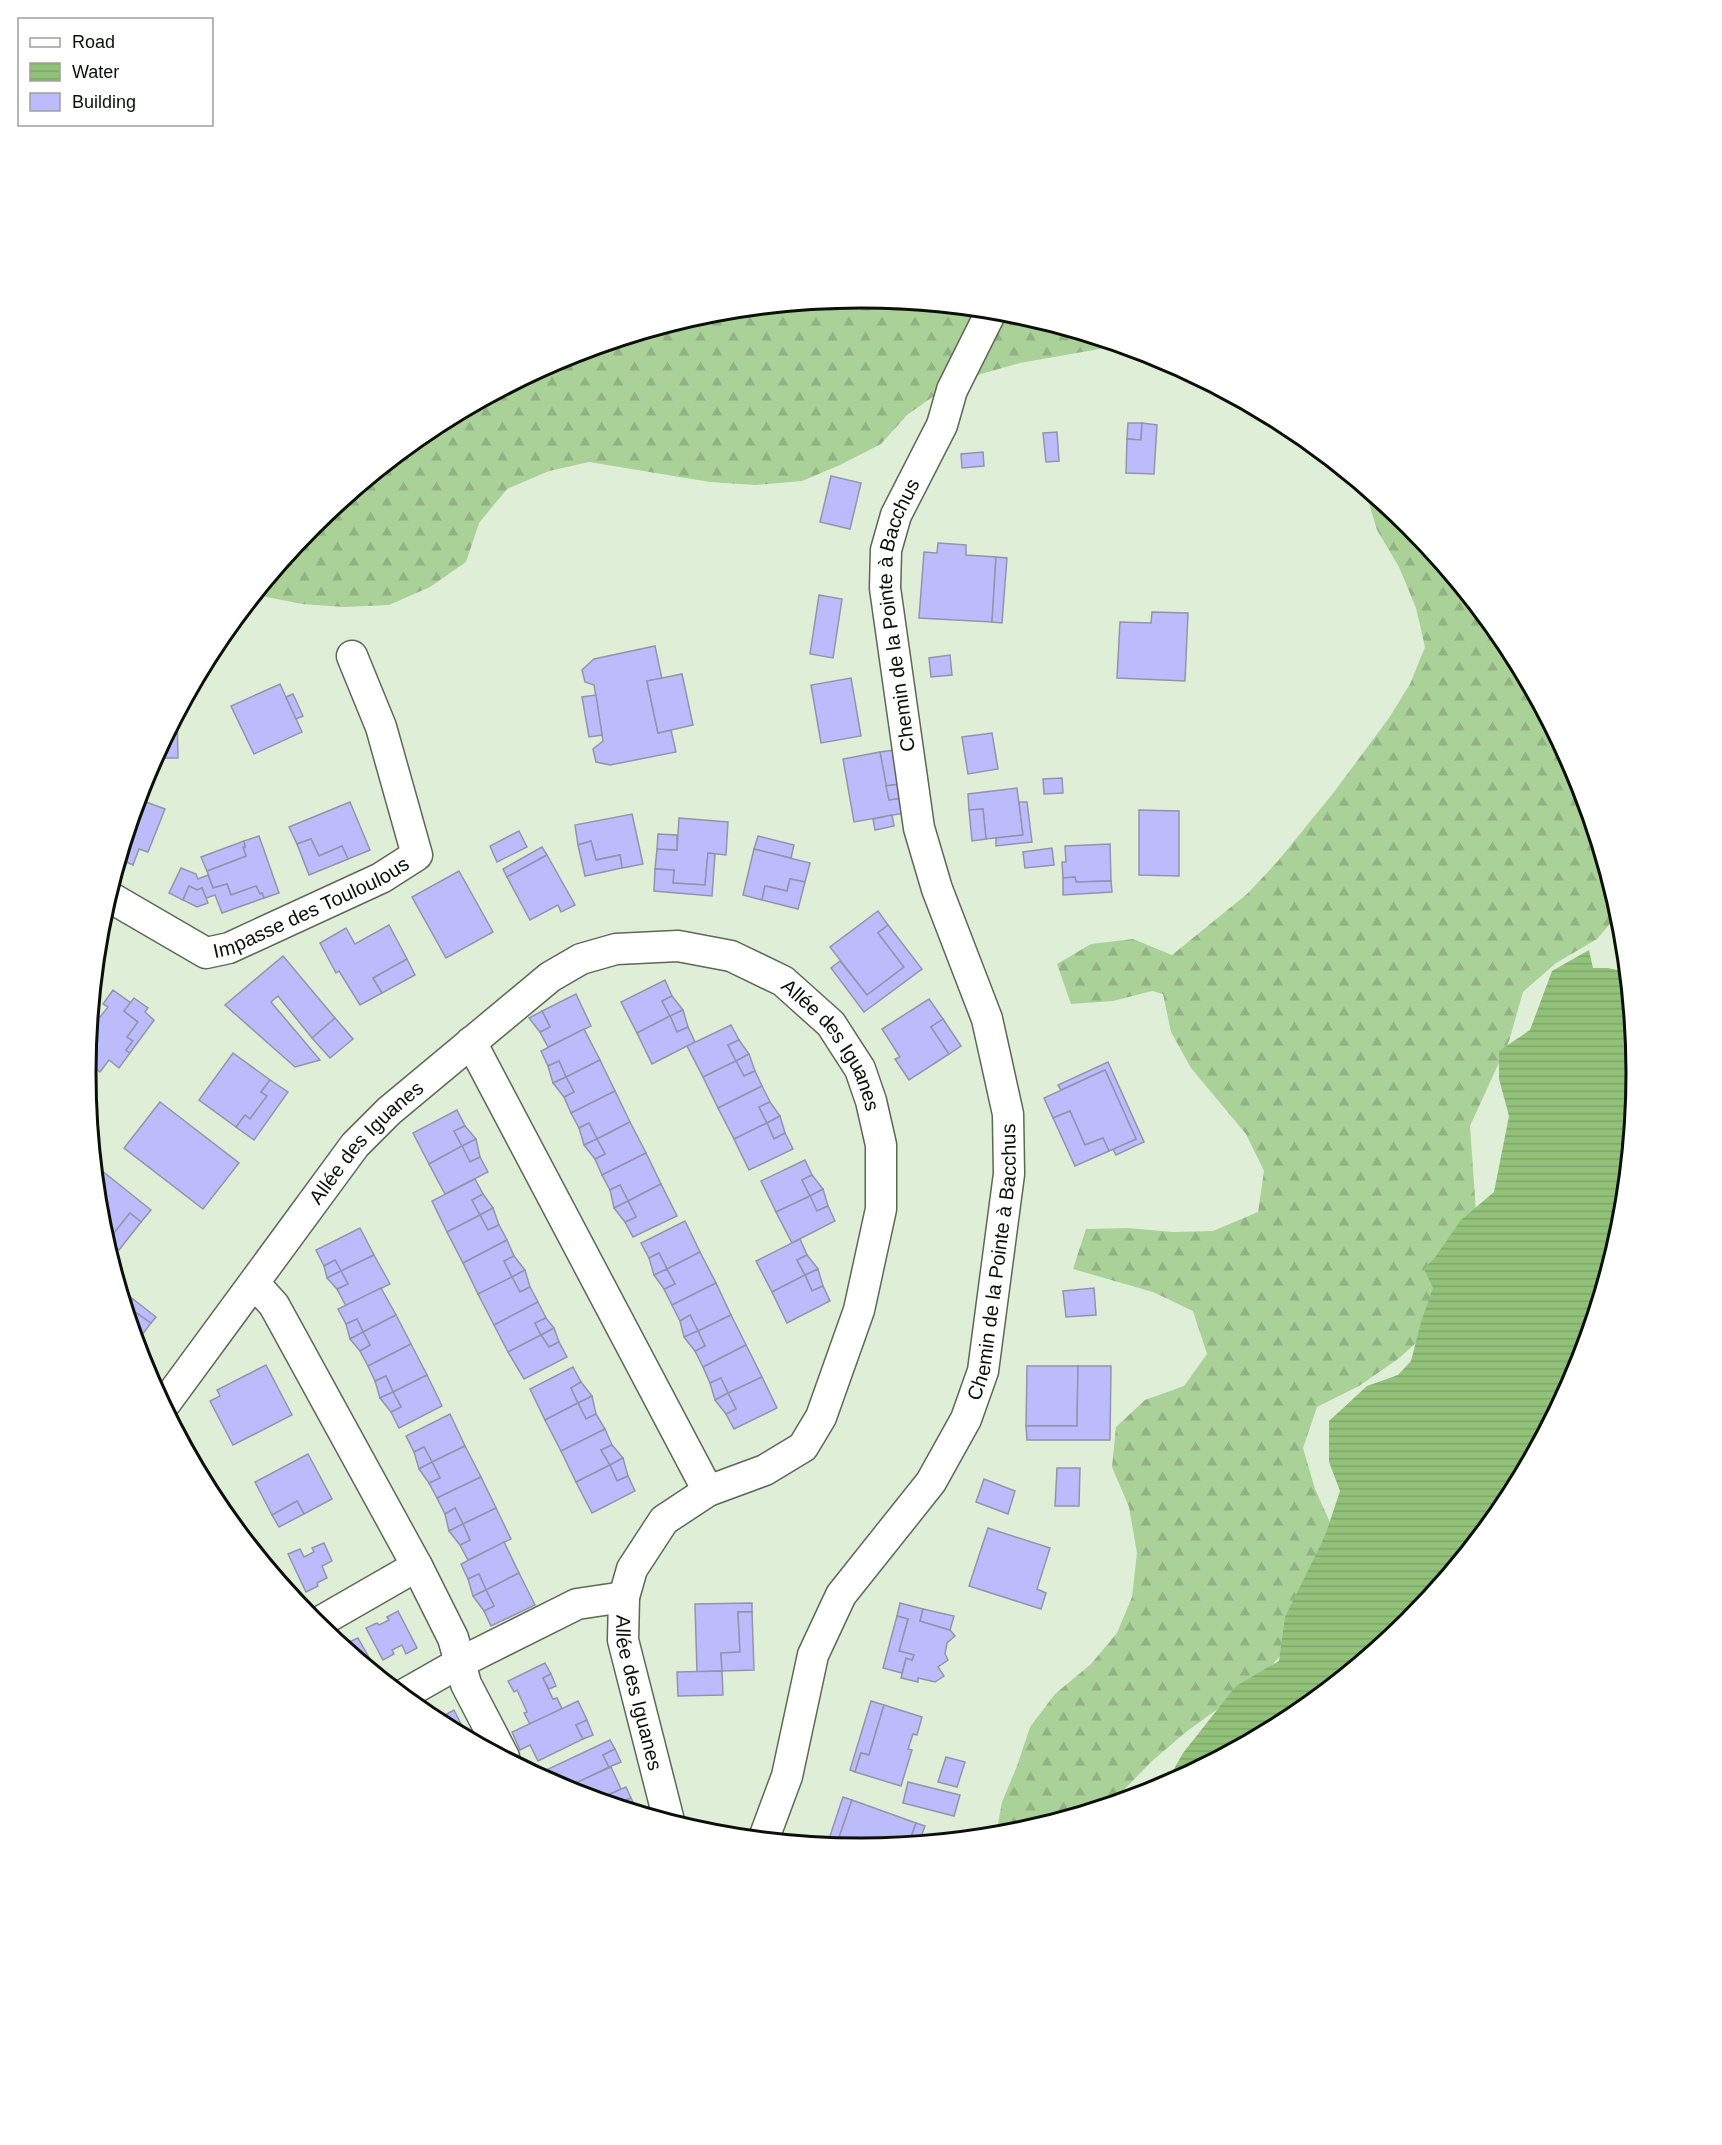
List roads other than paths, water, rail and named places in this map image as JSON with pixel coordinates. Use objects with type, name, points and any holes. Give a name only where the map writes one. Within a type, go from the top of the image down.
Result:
[{"type":"street","name":"Chemin de la Pointe à Bacchus","points":[[766,1832],[787,1776],[813,1655],[842,1595],[931,1482],[966,1419],[983,1371],[1009,1174],[1008,1114],[987,1019],[937,890],[919,828],[885,588],[886,550],[896,515],[942,425],[952,390],[988,318]]},
{"type":"street","name":"Impasse des Touloulous","points":[[116,901],[206,953],[229,948],[381,878],[417,855],[381,727],[352,656]]},
{"type":"street","name":"Allée des Iguanes","points":[[169,1398],[355,1145],[389,1111],[550,977],[581,959],[616,949],[678,946],[731,956],[783,981],[831,1024],[860,1069],[871,1101],[881,1145],[881,1209],[859,1310],[821,1417],[803,1447],[765,1470],[708,1491],[664,1520],[632,1569],[624,1597],[623,1640],[667,1812]]},
{"type":"street","points":[[471,1042],[708,1491]]},
{"type":"street","points":[[255,1284],[274,1305],[417,1566],[453,1638],[466,1684],[498,1746]]},
{"type":"street","points":[[326,1618],[417,1566]]},
{"type":"street","points":[[411,1691],[461,1662],[577,1604],[624,1597]]},
{"type":"water","points":[[1589,950],[1593,968],[1619,970],[1626,1072],[1619,1172],[1600,1270],[1568,1365],[1547,1411],[1524,1455],[1497,1498],[1436,1577],[1402,1613],[1365,1648],[1286,1709],[1199,1759],[1173,1770],[1183,1753],[1236,1686],[1279,1661],[1285,1617],[1325,1536],[1340,1491],[1329,1462],[1329,1421],[1367,1386],[1398,1375],[1411,1361],[1433,1288],[1424,1269],[1461,1220],[1494,1192],[1509,1116],[1499,1079],[1499,1051],[1530,1030],[1552,971]]}]
